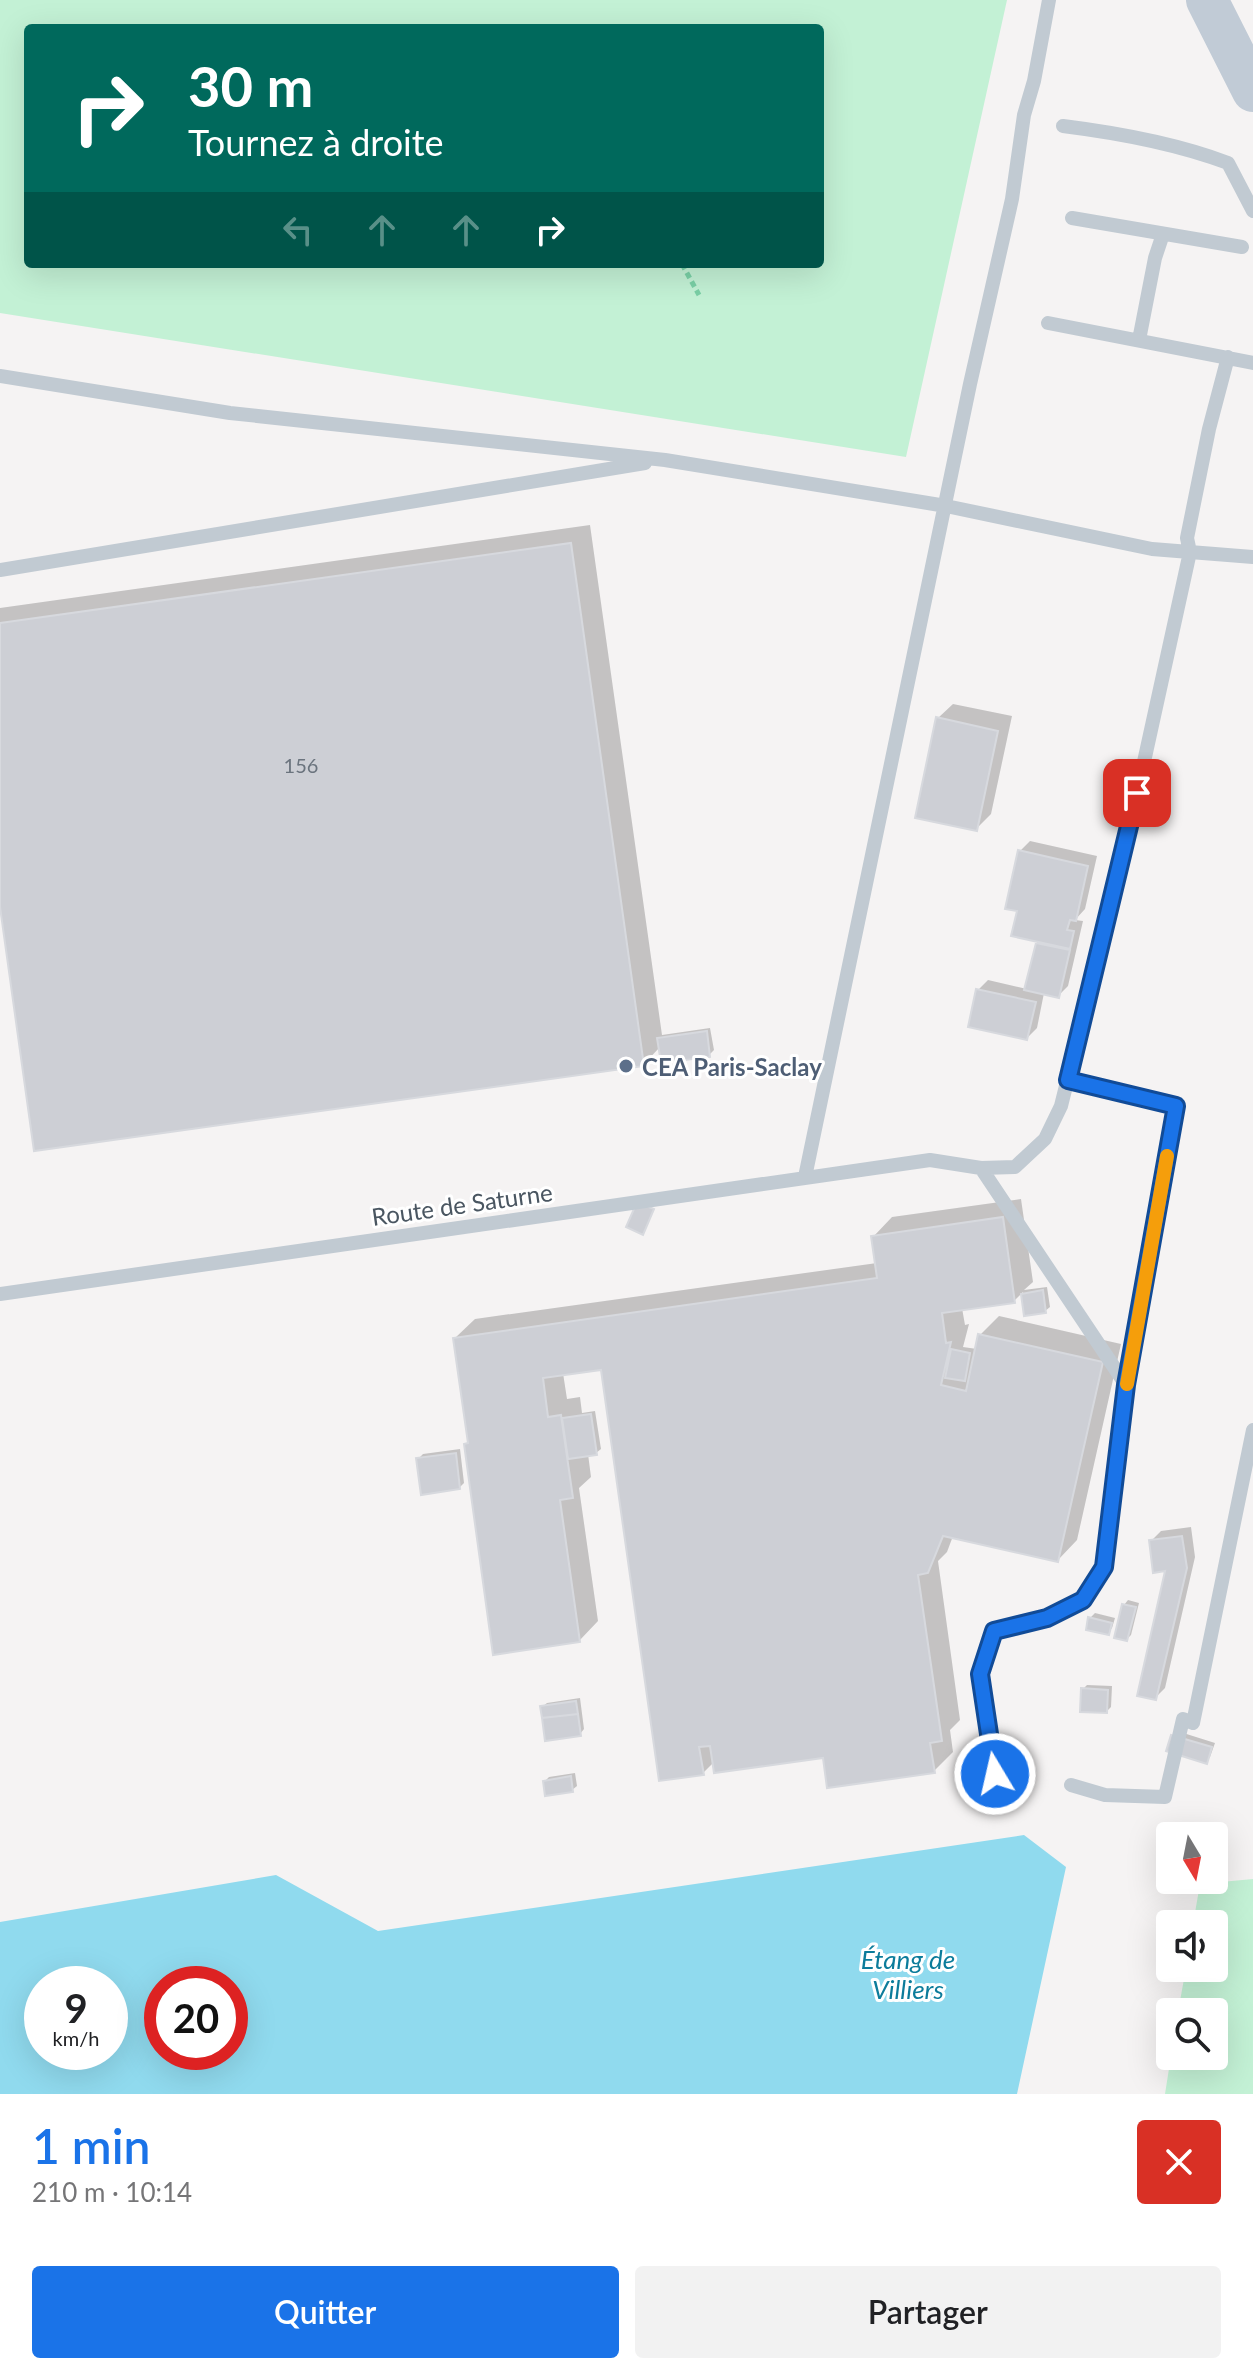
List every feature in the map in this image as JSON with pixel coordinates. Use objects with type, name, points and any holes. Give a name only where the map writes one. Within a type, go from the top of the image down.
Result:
[{"type":"street","points":[[1207,0],[1253,91]]},
{"type":"lane","points":[[805,1177],[970,384],[1009,213],[1024,115],[1034,81],[1049,0]]},
{"type":"lane","points":[[1063,126],[1198,151],[1228,163],[1253,211]]},
{"type":"lane","points":[[1072,218],[1242,247]]},
{"type":"lane","points":[[1139,340],[1155,258],[1163,234]]},
{"type":"lane","points":[[1048,323],[1253,363]]},
{"type":"lane","name":"Route de Saturne","points":[[0,1294],[930,1160],[981,1168],[1015,1167],[1045,1139],[1061,1106],[1068,1080],[1124,853],[1190,552],[1187,538],[1209,429],[1228,357]]},
{"type":"lane","points":[[0,376],[230,413],[665,460],[946,506],[1152,549],[1253,557]]},
{"type":"lane","points":[[0,570],[665,460]]},
{"type":"lane","points":[[995,1774],[980,1674],[994,1631],[1047,1618],[1083,1600],[1104,1567],[1126,1385],[1176,1106],[1068,1080]]},
{"type":"lane","points":[[981,1168],[1126,1385]]},
{"type":"lane","points":[[1071,1785],[1105,1795],[1165,1797],[1183,1719],[1193,1723],[1253,1430]]},
{"type":"path","points":[[684,268],[699,295]]},
{"type":"green space","points":[[0,0],[1007,0],[906,457],[0,313]]},
{"type":"green space","points":[[1253,1879],[1253,2094],[1165,2094],[1169,2070],[1228,2070],[1228,1998],[1181,1998],[1183,1982],[1228,1982],[1228,1910],[1195,1910],[1198,1894],[1228,1894],[1228,1881]]},
{"type":"water","name":"Étang de Villiers","points":[[1024,1835],[1066,1867],[1017,2094],[0,2094],[0,1922],[276,1875],[378,1931]]},
{"type":"building","points":[[571,543],[644,1066],[34,1151],[0,907],[0,623]]},
{"type":"building","points":[[936,717],[998,731],[977,831],[915,818]]},
{"type":"building","points":[[1018,850],[1088,866],[1076,921],[1070,920],[1067,930],[1074,931],[1070,949],[1011,936],[1017,911],[1005,909]]},
{"type":"building","points":[[1036,943],[1070,950],[1059,998],[1024,990]]},
{"type":"building","points":[[976,989],[1036,1002],[1027,1040],[968,1027]]},
{"type":"building","points":[[707,1031],[710,1057],[661,1063],[657,1038]]},
{"type":"building","points":[[637,1202],[654,1209],[643,1235],[626,1227]]},
{"type":"building","points":[[1003,1217],[1015,1303],[942,1313],[946,1343],[951,1342],[941,1385],[966,1391],[978,1334],[1103,1362],[1058,1562],[943,1536],[928,1573],[918,1575],[942,1741],[930,1743],[935,1773],[827,1788],[823,1758],[714,1773],[710,1746],[699,1747],[704,1775],[659,1781],[601,1370],[543,1378],[548,1417],[561,1415],[573,1498],[560,1500],[580,1642],[493,1655],[453,1338],[877,1278],[871,1236]]},
{"type":"building","points":[[1043,1290],[1046,1313],[1024,1316],[1021,1294]]},
{"type":"building","points":[[951,1349],[970,1353],[965,1381],[945,1378]]},
{"type":"building","points":[[591,1414],[597,1455],[568,1459],[562,1418]]},
{"type":"building","points":[[456,1453],[460,1489],[421,1495],[416,1458]]},
{"type":"building","points":[[1182,1536],[1187,1568],[1156,1700],[1137,1696],[1165,1571],[1153,1573],[1149,1540]]},
{"type":"building","points":[[1122,1604],[1136,1607],[1127,1641],[1114,1638]]},
{"type":"building","points":[[1088,1617],[1112,1623],[1109,1635],[1086,1630]]},
{"type":"building","points":[[1081,1688],[1108,1690],[1107,1713],[1080,1712]]},
{"type":"building","points":[[576,1701],[578,1714],[542,1718],[540,1706]]},
{"type":"building","points":[[578,1714],[581,1736],[545,1741],[542,1718]]},
{"type":"building","points":[[1171,1735],[1212,1747],[1207,1764],[1166,1751]]},
{"type":"building","points":[[571,1776],[573,1792],[545,1796],[543,1781]]},
{"type":"slow traffic","points":[[1127,1384],[1167,1156]]},
{"type":"place","name":"CEA Paris-Saclay","points":[[626,1066]]},
{"type":"route","points":[[995,1774],[980,1674],[994,1631],[1047,1618],[1083,1600],[1104,1567],[1126,1385],[1176,1106],[1068,1080],[1137,793]]}]
